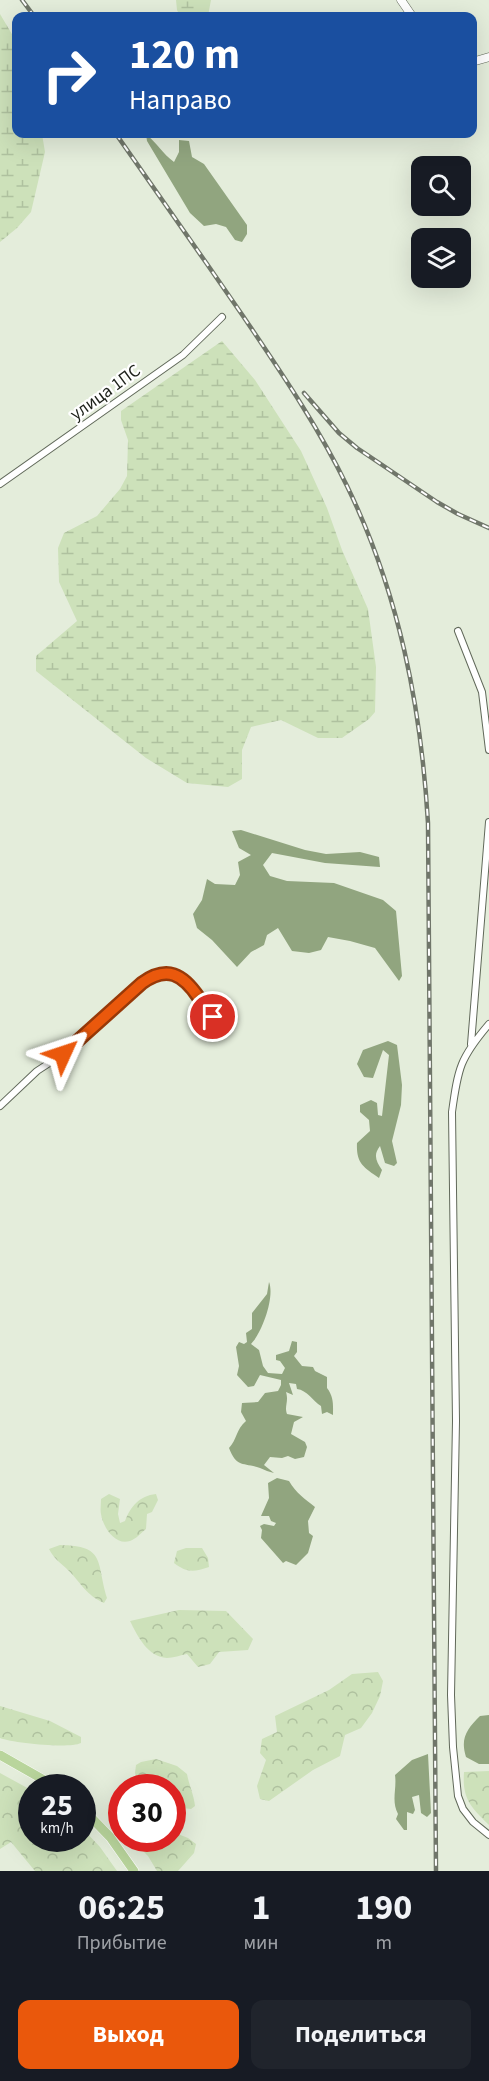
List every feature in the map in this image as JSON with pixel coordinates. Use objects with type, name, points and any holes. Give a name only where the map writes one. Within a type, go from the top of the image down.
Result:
[{"type":"main road","points":[[0,1755],[33,1774]]},
{"type":"main road","points":[[96,1823],[134,1871]]},
{"type":"street","name":"улица 1ПС","points":[[0,484],[183,355],[222,317]]},
{"type":"street","points":[[458,631],[482,693],[489,750]]},
{"type":"street","points":[[471,1045],[489,822]]},
{"type":"street","points":[[0,1106],[37,1071],[63,1054],[152,976],[169,972],[177,976],[198,996],[207,1012],[213,1017]]},
{"type":"street","points":[[489,1024],[471,1045],[460,1064],[452,1112],[456,1432],[451,1695],[458,1796],[463,1809],[473,1822],[489,1834]]},
{"type":"green space","points":[[176,0],[211,0],[209,12],[178,12]]},
{"type":"green space","points":[[0,14],[12,34],[12,138],[43,138],[45,152],[31,212],[0,242]]},
{"type":"green space","points":[[222,341],[255,380],[301,451],[368,609],[376,667],[375,712],[369,719],[342,738],[318,738],[281,720],[251,727],[242,750],[242,779],[228,787],[187,783],[146,758],[36,671],[36,656],[77,621],[59,582],[58,548],[64,533],[97,516],[120,489],[127,476],[128,440],[121,420],[121,411]]},
{"type":"green space","points":[[109,1494],[120,1499],[118,1514],[120,1523],[125,1521],[136,1503],[156,1494],[158,1500],[152,1512],[147,1514],[146,1529],[132,1540],[119,1541],[104,1524],[101,1499]]},
{"type":"green space","points":[[60,1545],[85,1548],[97,1558],[107,1598],[104,1603],[88,1593],[53,1556],[49,1549]]},
{"type":"green space","points":[[186,1548],[202,1548],[208,1558],[209,1567],[191,1571],[174,1563],[177,1551]]},
{"type":"green space","points":[[179,1610],[226,1611],[253,1639],[248,1650],[219,1652],[210,1664],[198,1667],[187,1654],[167,1658],[154,1654],[140,1639],[130,1621]]},
{"type":"green space","points":[[378,1672],[383,1681],[380,1696],[372,1713],[361,1728],[345,1735],[340,1756],[313,1770],[269,1801],[260,1799],[257,1786],[266,1760],[260,1753],[262,1739],[277,1732],[275,1716],[329,1690],[352,1674]]},
{"type":"green space","points":[[0,1706],[50,1721],[81,1737],[81,1743],[41,1745],[0,1738]]},
{"type":"green space","points":[[156,1759],[177,1766],[187,1774],[195,1806],[191,1809],[186,1808],[186,1774],[135,1774],[136,1765]]},
{"type":"green space","points":[[489,1771],[489,1825],[477,1813],[466,1796],[464,1772]]},
{"type":"green space","points":[[0,1773],[18,1783],[18,1850],[11,1842],[0,1849]]},
{"type":"green space","points":[[186,1837],[196,1844],[194,1853],[178,1871],[157,1871],[144,1852],[186,1852]]},
{"type":"green space","points":[[96,1843],[117,1871],[35,1871],[19,1852],[96,1852]]},
{"type":"shaded area","points":[[147,138],[150,138],[174,162],[179,152],[179,140],[189,141],[192,157],[204,164],[247,225],[247,234],[242,242],[235,240],[226,227],[216,224],[204,226],[190,213]]},
{"type":"shaded area","points":[[241,830],[305,850],[326,854],[360,852],[379,857],[380,867],[325,863],[272,853],[263,865],[270,876],[287,881],[334,883],[383,900],[396,911],[402,976],[399,981],[375,948],[328,937],[321,950],[309,953],[292,951],[278,928],[267,935],[264,945],[251,952],[237,967],[212,940],[197,928],[193,914],[202,900],[207,879],[215,884],[235,885],[240,875],[238,862],[251,855],[239,848],[232,831]]},
{"type":"shaded area","points":[[388,1041],[397,1045],[402,1085],[401,1105],[392,1141],[397,1163],[394,1166],[385,1163],[380,1146],[376,1155],[382,1170],[379,1178],[359,1160],[357,1143],[370,1131],[369,1120],[360,1112],[360,1105],[371,1100],[377,1103],[378,1115],[382,1116],[389,1055],[383,1050],[373,1078],[364,1077],[357,1064],[363,1050]]},
{"type":"shaded area","points":[[269,1282],[269,1305],[259,1332],[251,1344],[259,1350],[263,1366],[268,1373],[282,1374],[285,1368],[280,1361],[276,1360],[276,1355],[289,1351],[292,1341],[297,1342],[297,1352],[294,1356],[302,1366],[313,1367],[315,1371],[327,1377],[327,1388],[332,1398],[333,1408],[333,1415],[327,1412],[322,1414],[321,1406],[297,1389],[296,1384],[289,1383],[293,1395],[286,1392],[287,1414],[303,1417],[294,1422],[291,1434],[305,1442],[307,1447],[304,1457],[295,1459],[288,1456],[270,1457],[264,1465],[274,1473],[238,1462],[229,1448],[240,1427],[246,1421],[241,1412],[242,1403],[258,1402],[265,1393],[278,1391],[281,1385],[281,1380],[260,1375],[254,1386],[248,1387],[237,1375],[239,1366],[236,1347],[239,1342],[244,1344],[247,1342],[246,1333],[252,1329],[252,1313],[267,1294]]},
{"type":"shaded area","points":[[277,1478],[289,1481],[315,1507],[308,1521],[309,1533],[313,1536],[308,1553],[296,1565],[286,1561],[283,1563],[261,1538],[260,1526],[264,1524],[274,1526],[276,1523],[271,1521],[269,1516],[261,1516],[269,1498],[268,1483]]},
{"type":"shaded area","points":[[489,1715],[489,1764],[479,1764],[466,1757],[464,1739],[471,1725],[480,1716]]},
{"type":"shaded area","points":[[428,1754],[431,1813],[427,1817],[421,1813],[419,1795],[412,1797],[415,1810],[413,1814],[407,1812],[407,1830],[404,1830],[396,1819],[398,1814],[395,1804],[395,1775],[412,1760]]},
{"type":"railway","points":[[22,0],[31,12]]},
{"type":"railway","points":[[119,138],[271,357],[336,464],[381,567],[394,609],[413,693],[425,779],[428,823],[436,1871]]},
{"type":"railway","points":[[304,393],[339,433],[357,448],[437,502],[489,528]]},
{"type":"route","points":[[63,1054],[142,983],[161,973],[169,972],[177,976],[198,996],[207,1012],[213,1017]]}]
